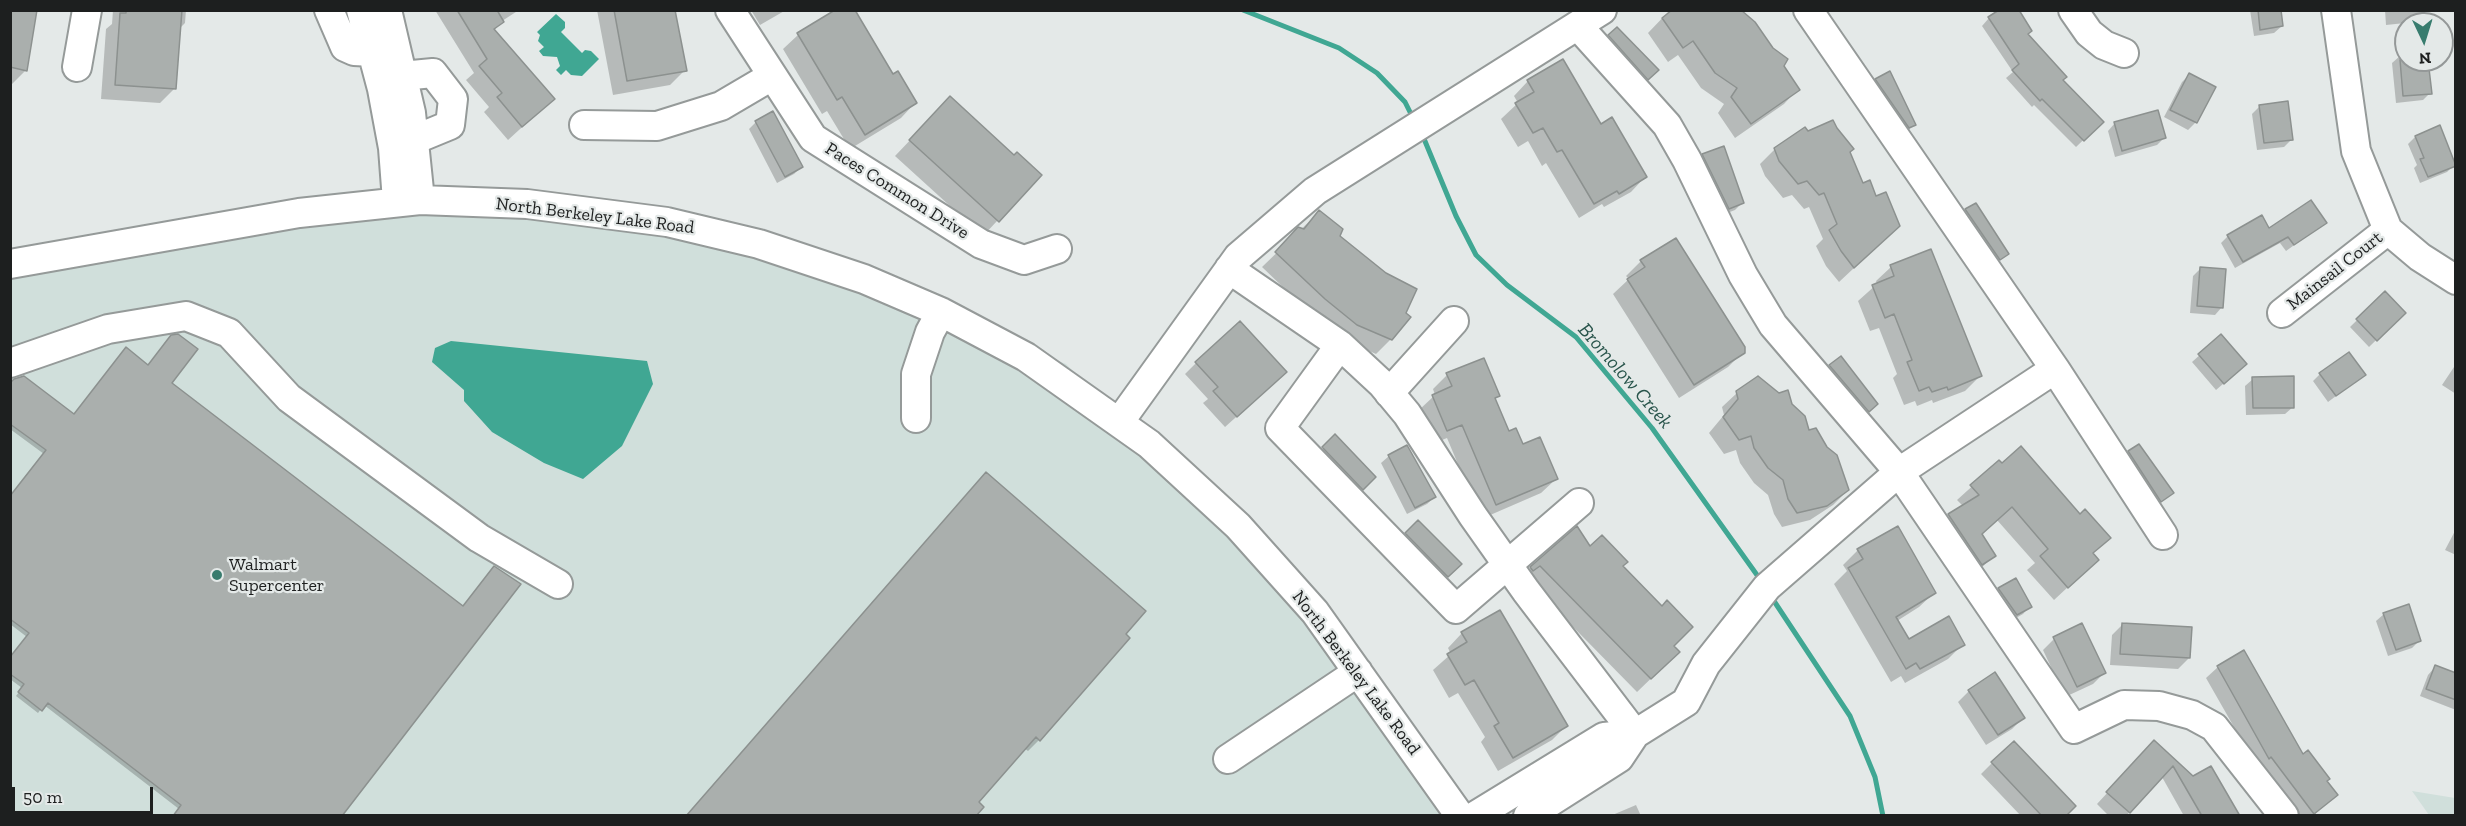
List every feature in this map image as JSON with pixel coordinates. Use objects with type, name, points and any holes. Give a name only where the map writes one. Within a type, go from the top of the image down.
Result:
[{"type":"street","points":[[77,67],[87,10]]},
{"type":"street","points":[[329,10],[345,46],[354,51],[373,52]]},
{"type":"street","points":[[361,10],[373,52],[392,82]]},
{"type":"street","points":[[387,10],[392,82],[404,145],[409,200]]},
{"type":"street","name":"Paces Common Drive","points":[[730,10],[813,138],[981,244],[1024,260],[1057,249]]},
{"type":"street","points":[[1119,421],[1238,257],[1315,191],[1602,10]]},
{"type":"street","points":[[1808,10],[2055,369],[2163,535]]},
{"type":"street","points":[[2073,10],[2089,33],[2104,45],[2124,52]]},
{"type":"street","points":[[2336,10],[2356,151],[2388,230],[2420,257],[2456,280]]},
{"type":"street","points":[[1578,26],[1667,125],[1687,160],[1743,275],[1773,325],[1899,472],[2074,729],[2124,705],[2159,706],[2192,715],[2214,727],[2283,816]]},
{"type":"street","points":[[392,82],[434,73],[453,99],[450,125],[404,145]]},
{"type":"street","points":[[584,125],[657,126],[720,106],[772,76]]},
{"type":"street","name":"North Berkeley Lake Road","points":[[10,264],[299,213],[409,200],[527,204],[667,222],[759,244],[864,279],[942,312],[1026,357],[1149,444],[1238,526],[1315,612],[1460,816]]},
{"type":"street","name":"Mainsail Court","points":[[2282,313],[2388,230]]},
{"type":"street","points":[[1229,269],[1340,345],[1389,393],[1407,414],[1507,563],[1635,734]]},
{"type":"street","points":[[916,418],[916,374],[930,332],[942,312]]},
{"type":"street","points":[[10,363],[108,329],[186,316],[197,320],[229,333],[289,398],[479,538],[558,584]]},
{"type":"street","points":[[1389,393],[1454,321]]},
{"type":"street","points":[[1340,345],[1280,428],[1456,609],[1579,503]]},
{"type":"street","points":[[1475,816],[1545,771],[1588,761],[1619,758],[1635,734],[1686,702],[1706,664],[1767,587],[1899,472],[2055,369]]},
{"type":"street","points":[[1228,759],[1358,672]]},
{"type":"street","points":[[1528,816],[1560,795],[1588,761]]},
{"type":"street","points":[[1545,771],[1560,795]]},
{"type":"shaded area","points":[[556,14],[565,22],[565,28],[561,32],[582,53],[585,50],[591,51],[599,59],[582,76],[571,75],[566,70],[561,75],[556,70],[560,66],[557,57],[543,56],[539,51],[544,47],[538,41],[540,35],[537,32]]},
{"type":"shaded area","points":[[527,204],[864,279],[1066,364],[1337,638],[1460,815],[11,815],[10,264],[299,213]]},
{"type":"shaded area","points":[[451,341],[647,361],[653,384],[622,446],[583,479],[544,463],[492,432],[464,401],[464,390],[432,362],[435,348]]},
{"type":"shaded area","points":[[2412,791],[2455,798],[2455,815],[2429,815]]},
{"type":"building","points":[[10,10],[37,10],[27,71],[10,67]]},
{"type":"building","points":[[126,10],[182,10],[176,89],[115,85],[120,13],[126,13]]},
{"type":"building","points":[[457,10],[497,10],[504,22],[494,29],[555,99],[522,127],[497,97],[502,93],[479,66],[487,59]]},
{"type":"building","points":[[614,10],[675,10],[687,71],[627,81]]},
{"type":"building","points":[[835,10],[855,10],[893,74],[898,71],[917,103],[865,135],[842,97],[837,100],[797,33]]},
{"type":"building","points":[[1672,10],[1741,10],[1755,22],[1773,48],[1788,59],[1784,66],[1800,90],[1751,124],[1731,97],[1737,88],[1715,73],[1693,41],[1683,48],[1662,18]]},
{"type":"building","points":[[1999,10],[2019,10],[2032,31],[2028,34],[2067,77],[2063,80],[2104,122],[2084,141],[2042,99],[2040,101],[2012,70],[2019,64],[1988,17]]},
{"type":"building","points":[[2258,10],[2281,10],[2283,26],[2260,30]]},
{"type":"building","points":[[1617,27],[1659,70],[1648,80],[1608,35]]},
{"type":"building","points":[[1563,59],[1601,124],[1612,117],[1647,177],[1619,194],[1617,191],[1594,204],[1562,150],[1557,152],[1543,128],[1533,133],[1515,103],[1534,92],[1527,80]]},
{"type":"building","points":[[1890,71],[1916,125],[1909,128],[1875,79]]},
{"type":"building","points":[[2401,72],[2429,72],[2432,94],[2403,96]]},
{"type":"building","points":[[2189,73],[2216,87],[2197,123],[2170,110]]},
{"type":"building","points":[[950,96],[1014,155],[1017,152],[1042,175],[999,222],[909,140]]},
{"type":"building","points":[[2288,101],[2293,140],[2264,143],[2259,105]]},
{"type":"building","points":[[2158,110],[2166,138],[2122,151],[2114,122]]},
{"type":"building","points":[[773,111],[803,167],[785,177],[755,121]]},
{"type":"building","points":[[1833,120],[1854,149],[1850,152],[1863,183],[1870,180],[1876,196],[1886,192],[1900,226],[1854,268],[1829,230],[1837,224],[1824,193],[1819,195],[1807,181],[1798,184],[1779,161],[1774,148],[1805,127],[1808,131]]},
{"type":"building","points":[[2440,125],[2456,166],[2428,177],[2420,159],[2424,158],[2415,136]]},
{"type":"building","points":[[1724,146],[1744,203],[1729,209],[1702,154]]},
{"type":"building","points":[[2311,200],[2327,223],[2294,245],[2288,237],[2243,262],[2227,235],[2262,215],[2269,228]]},
{"type":"building","points":[[1976,203],[2009,254],[2000,260],[1965,209]]},
{"type":"building","points":[[1319,210],[1343,229],[1340,236],[1386,273],[1417,289],[1406,313],[1411,317],[1392,340],[1357,325],[1325,299],[1275,252],[1298,227],[1304,229]]},
{"type":"building","points":[[1676,238],[1745,347],[1745,353],[1694,385],[1627,279],[1645,267],[1640,260]]},
{"type":"building","points":[[1931,249],[1982,376],[1948,390],[1947,387],[1932,392],[1929,387],[1919,391],[1907,362],[1912,360],[1894,314],[1885,318],[1872,285],[1894,276],[1890,265]]},
{"type":"building","points":[[2200,267],[2226,269],[2223,308],[2197,306]]},
{"type":"building","points":[[2385,291],[2406,313],[2377,341],[2356,319]]},
{"type":"building","points":[[1240,321],[1287,372],[1237,417],[1213,391],[1218,387],[1195,362]]},
{"type":"building","name":"Walmart Supercenter","points":[[178,334],[198,349],[172,383],[463,606],[494,566],[521,584],[342,816],[173,816],[181,805],[48,703],[42,711],[18,692],[24,684],[10,674],[10,657],[29,633],[10,619],[10,496],[46,450],[10,424],[10,383],[24,376],[74,414],[126,347],[148,365],[171,335]]},
{"type":"building","points":[[2221,334],[2247,364],[2224,384],[2198,354]]},
{"type":"building","points":[[2349,352],[2366,375],[2336,396],[2319,373]]},
{"type":"building","points":[[1841,356],[1878,404],[1869,412],[1829,365]]},
{"type":"building","points":[[1484,358],[1500,396],[1495,398],[1509,431],[1516,428],[1523,444],[1540,437],[1558,479],[1496,505],[1462,425],[1447,431],[1432,395],[1452,386],[1446,373]]},
{"type":"building","points":[[1758,376],[1779,393],[1788,390],[1792,404],[1805,416],[1809,430],[1816,428],[1827,447],[1837,455],[1849,490],[1827,506],[1797,513],[1788,499],[1783,480],[1768,468],[1754,448],[1751,436],[1739,440],[1723,417],[1738,399],[1736,391]]},
{"type":"building","points":[[2294,376],[2294,408],[2253,408],[2252,377]]},
{"type":"building","points":[[1335,434],[1376,477],[1363,490],[1322,447]]},
{"type":"building","points":[[2139,444],[2174,493],[2161,502],[2128,451]]},
{"type":"building","points":[[1407,445],[1436,497],[1415,508],[1388,455]]},
{"type":"building","points":[[2021,446],[2080,514],[2085,509],[2111,538],[2093,553],[2099,560],[2068,588],[2040,556],[2048,549],[2012,507],[1982,534],[1996,556],[1982,565],[1948,514],[1979,495],[1970,485],[1999,460],[2002,463]]},
{"type":"building","points":[[986,472],[1146,611],[1126,634],[1130,638],[1040,741],[1036,737],[979,802],[984,807],[976,816],[686,816]]},
{"type":"building","points":[[1418,520],[1462,564],[1448,577],[1405,533]]},
{"type":"building","points":[[1577,526],[1590,546],[1602,535],[1628,562],[1623,566],[1662,606],[1667,600],[1693,627],[1674,646],[1680,652],[1651,679],[1540,566],[1533,571],[1530,567]]},
{"type":"building","points":[[1898,526],[1936,593],[1896,617],[1909,639],[1949,616],[1965,645],[1920,669],[1916,663],[1906,669],[1848,568],[1863,559],[1857,549]]},
{"type":"building","points":[[2016,578],[2032,607],[2017,615],[1998,588]]},
{"type":"building","points":[[2409,604],[2421,641],[2396,650],[2383,613]]},
{"type":"building","points":[[1500,610],[1568,726],[1513,758],[1494,726],[1499,723],[1474,680],[1465,685],[1447,654],[1467,642],[1461,632]]},
{"type":"building","points":[[2082,623],[2106,673],[2077,687],[2053,637]]},
{"type":"building","points":[[2122,623],[2192,627],[2190,658],[2120,654]]},
{"type":"building","points":[[2244,650],[2303,754],[2308,750],[2330,779],[2327,781],[2338,795],[2314,814],[2271,757],[2269,759],[2217,666]]},
{"type":"building","points":[[2435,665],[2456,673],[2456,700],[2426,689]]},
{"type":"building","points":[[1995,672],[2025,718],[1998,735],[1968,690]]},
{"type":"building","points":[[2154,740],[2193,776],[2211,766],[2240,816],[2202,816],[2173,766],[2130,813],[2106,792]]},
{"type":"building","points":[[2014,741],[2076,806],[2066,816],[2042,816],[1991,762]]},
{"type":"waterway","name":"Bromolow Creek","points":[[1243,10],[1339,48],[1377,73],[1405,102],[1413,118]]},
{"type":"waterway","name":"Bromolow Creek","points":[[1422,134],[1456,216],[1476,255],[1507,285],[1576,337],[1652,428],[1762,582]]},
{"type":"waterway","name":"Bromolow Creek","points":[[1770,595],[1850,716],[1875,777],[1883,816]]},
{"type":"place","name":"Walmart Supercenter","points":[[217,575]]}]
